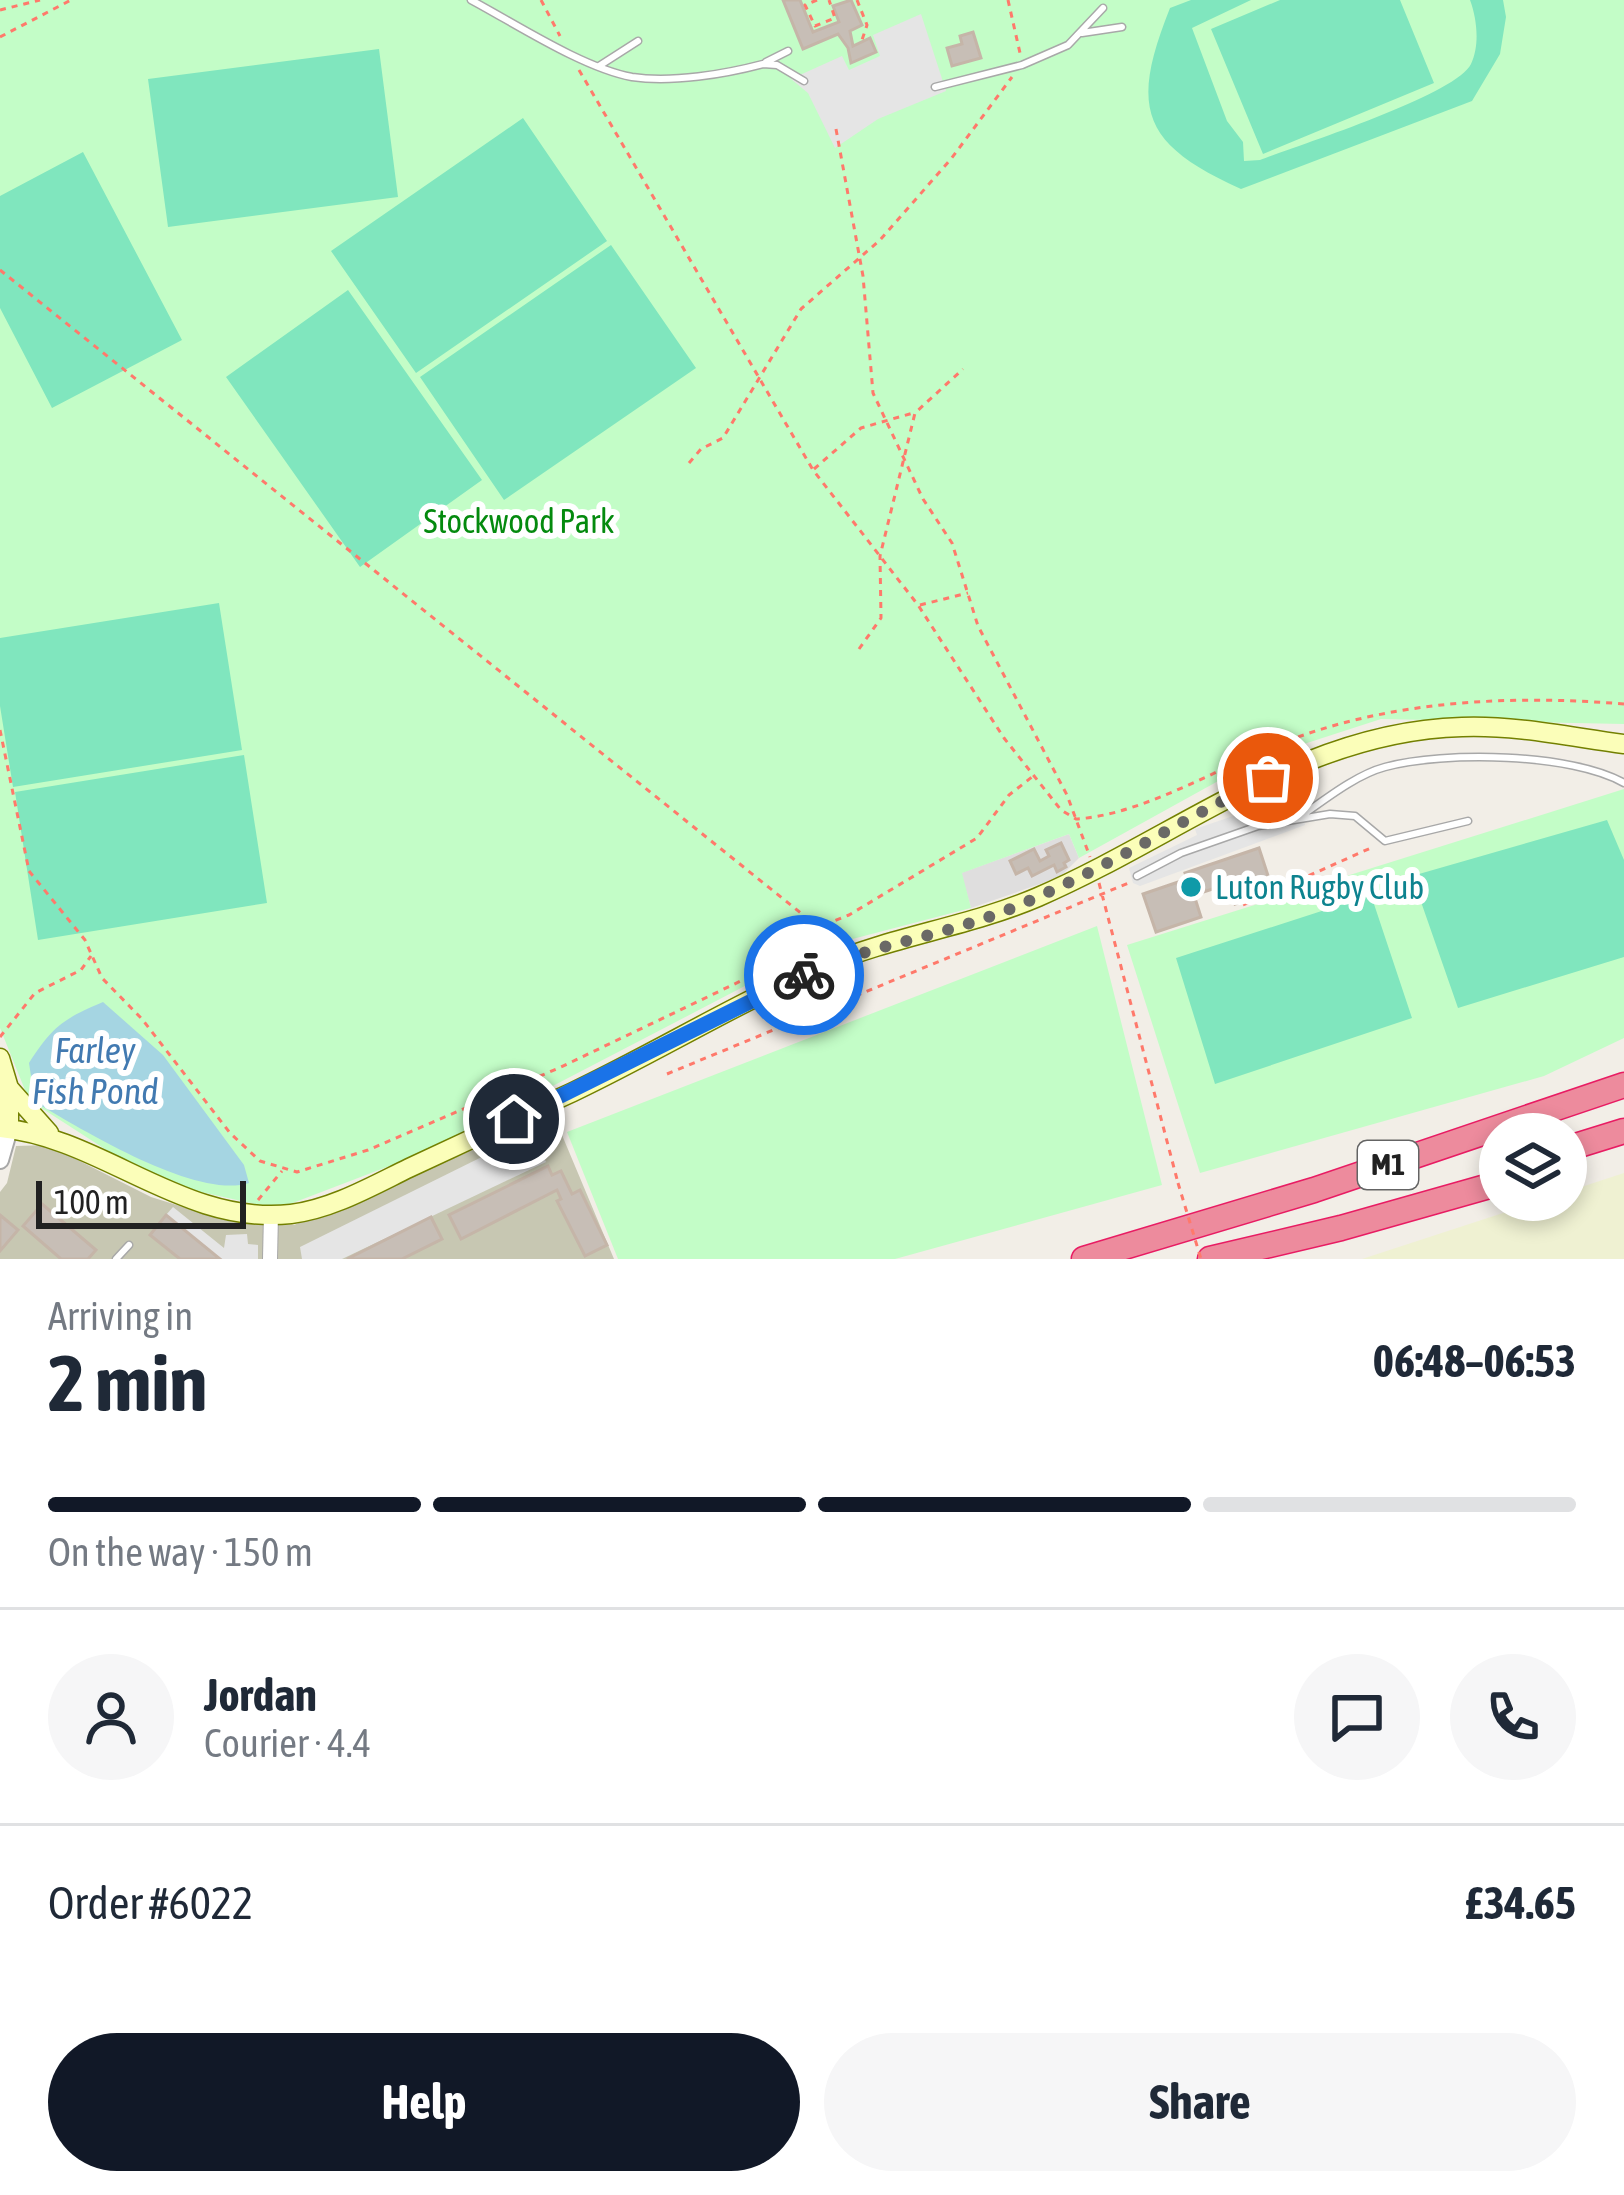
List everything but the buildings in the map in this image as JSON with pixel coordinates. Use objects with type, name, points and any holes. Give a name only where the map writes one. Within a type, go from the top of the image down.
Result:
[{"type":"highway","name":"M1","points":[[1084,1259],[1314,1190],[1624,1085]]},
{"type":"highway","points":[[1587,1142],[1624,1131]]},
{"type":"highway","points":[[1587,1157],[1624,1147]]},
{"type":"highway","name":"M1","points":[[1206,1259],[1479,1177]]},
{"type":"highway","points":[[1246,1250],[1479,1189]]},
{"type":"main road","points":[[0,1058],[9,1088],[4,1128],[51,1135],[169,1192],[262,1214],[299,1213],[354,1194],[620,1069],[825,965],[1001,912],[1094,871],[1244,789],[1336,749],[1431,729],[1505,728],[1624,744]]},
{"type":"main road","points":[[9,1088],[51,1135]]},
{"type":"street","points":[[0,1160],[4,1128]]},
{"type":"street","points":[[262,1214],[270,1259]]},
{"type":"lane","points":[[471,0],[598,66],[631,77],[662,79],[763,64],[777,65],[804,81]]},
{"type":"lane","points":[[934,87],[1022,65],[1068,45],[1103,8]]},
{"type":"lane","points":[[1078,34],[1122,27]]},
{"type":"lane","points":[[598,66],[638,41]]},
{"type":"lane","points":[[763,64],[788,51]]},
{"type":"lane","points":[[1297,819],[1381,767],[1457,754],[1600,770],[1624,783]]},
{"type":"lane","points":[[1244,789],[1258,826]]},
{"type":"lane","points":[[1137,876],[1181,853],[1258,826],[1297,819],[1355,816],[1385,841],[1468,821]]},
{"type":"lane","points":[[116,1259],[129,1245]]},
{"type":"path","points":[[0,10],[40,0]]},
{"type":"path","points":[[0,37],[71,0]]},
{"type":"path","points":[[817,0],[805,5],[814,26],[835,17],[829,2],[837,0]]},
{"type":"path","points":[[857,0],[867,25],[860,43]]},
{"type":"path","points":[[689,463],[701,448],[723,438],[801,309],[859,258],[951,159],[1022,65],[1008,0]]},
{"type":"path","points":[[836,129],[859,258],[873,393],[922,499],[952,543],[978,626],[1076,819],[1102,895],[1178,1183],[1206,1259]]},
{"type":"path","points":[[615,139],[813,470],[917,605],[1061,810],[1076,819],[1112,814],[1169,791]]},
{"type":"path","points":[[0,270],[819,927]]},
{"type":"path","points":[[813,470],[861,428],[915,413],[963,369]]},
{"type":"path","points":[[859,649],[881,618],[880,556],[915,413]]},
{"type":"path","points":[[917,605],[970,592]]},
{"type":"path","points":[[0,730],[28,871],[92,953],[102,978],[142,1019],[230,1133],[250,1154],[297,1172],[368,1150],[645,1029],[747,978],[819,927],[849,915],[977,838],[1009,795],[1033,776]]},
{"type":"path","points":[[1243,905],[1385,841]]},
{"type":"path","points":[[667,1074],[1127,886],[1137,876]]},
{"type":"path","points":[[0,1037],[35,993],[80,970],[92,953]]},
{"type":"path","points":[[262,1214],[264,1188],[283,1170]]},
{"type":"shaded area","points":[[921,14],[946,91],[878,119],[835,148],[808,93],[791,79],[842,56],[849,70],[880,56],[873,35]]},
{"type":"shaded area","points":[[1268,808],[1302,808],[1305,825],[1140,886],[1133,883],[1129,868],[1197,835],[1195,829],[1242,813],[1246,822],[1268,815]]},
{"type":"shaded area","points":[[1069,834],[1079,858],[1060,877],[971,908],[961,873]]},
{"type":"shaded area","points":[[554,1116],[614,1259],[0,1259],[0,1192],[7,1183],[16,1146],[48,1145],[151,1197],[228,1221],[294,1225]]},
{"type":"shaded area","points":[[532,1132],[546,1162],[342,1259],[302,1259],[300,1247]]},
{"type":"shaded area","points":[[1624,1173],[1624,1259],[1362,1259],[1479,1221],[1587,1221],[1587,1185]]},
{"type":"shaded area","points":[[173,1207],[224,1248],[226,1235],[247,1234],[248,1244],[258,1245],[258,1259],[220,1259],[166,1215]]},
{"type":"green space","name":"Stockwood Park","points":[[0,0],[1624,0],[1624,724],[1381,719],[1258,759],[1079,858],[1069,834],[962,873],[971,908],[818,948],[426,1152],[277,1209],[156,1182],[29,1100],[0,1028]]},
{"type":"green space","points":[[1191,0],[1251,0],[1192,28],[1227,121],[1243,142],[1244,161],[1260,160],[1374,118],[1459,76],[1471,64],[1476,49],[1470,0],[1503,0],[1506,17],[1500,54],[1472,101],[1241,189],[1182,156],[1153,119],[1150,72],[1157,43],[1170,8]]},
{"type":"green space","points":[[1280,0],[1400,0],[1434,83],[1263,154],[1211,29]]},
{"type":"green space","points":[[379,49],[398,197],[168,227],[148,79]]},
{"type":"green space","points":[[523,118],[607,241],[416,373],[331,251]]},
{"type":"green space","points":[[83,152],[182,340],[52,408],[0,308],[0,196]]},
{"type":"green space","points":[[611,245],[696,368],[504,500],[420,377]]},
{"type":"green space","points":[[348,290],[482,480],[360,567],[226,377]]},
{"type":"green space","points":[[219,603],[242,750],[13,787],[0,706],[0,638]]},
{"type":"green space","points":[[244,755],[267,903],[38,940],[15,792]]},
{"type":"green space","points":[[1624,789],[1624,1038],[1544,1076],[1200,1173],[1127,945]]},
{"type":"green space","points":[[1607,820],[1624,860],[1624,957],[1458,1008],[1412,876]]},
{"type":"green space","points":[[1371,895],[1412,1018],[1215,1084],[1176,958]]},
{"type":"green space","points":[[1097,926],[1162,1185],[895,1259],[618,1259],[567,1132]]},
{"type":"water","name":"Farley Fish Pond","points":[[103,1002],[163,1055],[244,1165],[249,1183],[226,1186],[170,1172],[35,1102],[29,1063],[37,1050],[60,1025]]},
{"type":"way so far","points":[[804,975],[868,949],[957,927],[1046,894],[1268,778]]},
{"type":"place","name":"Luton Rugby Club","points":[[1191,887]]},
{"type":"route","points":[[514,1119],[804,975]]}]
